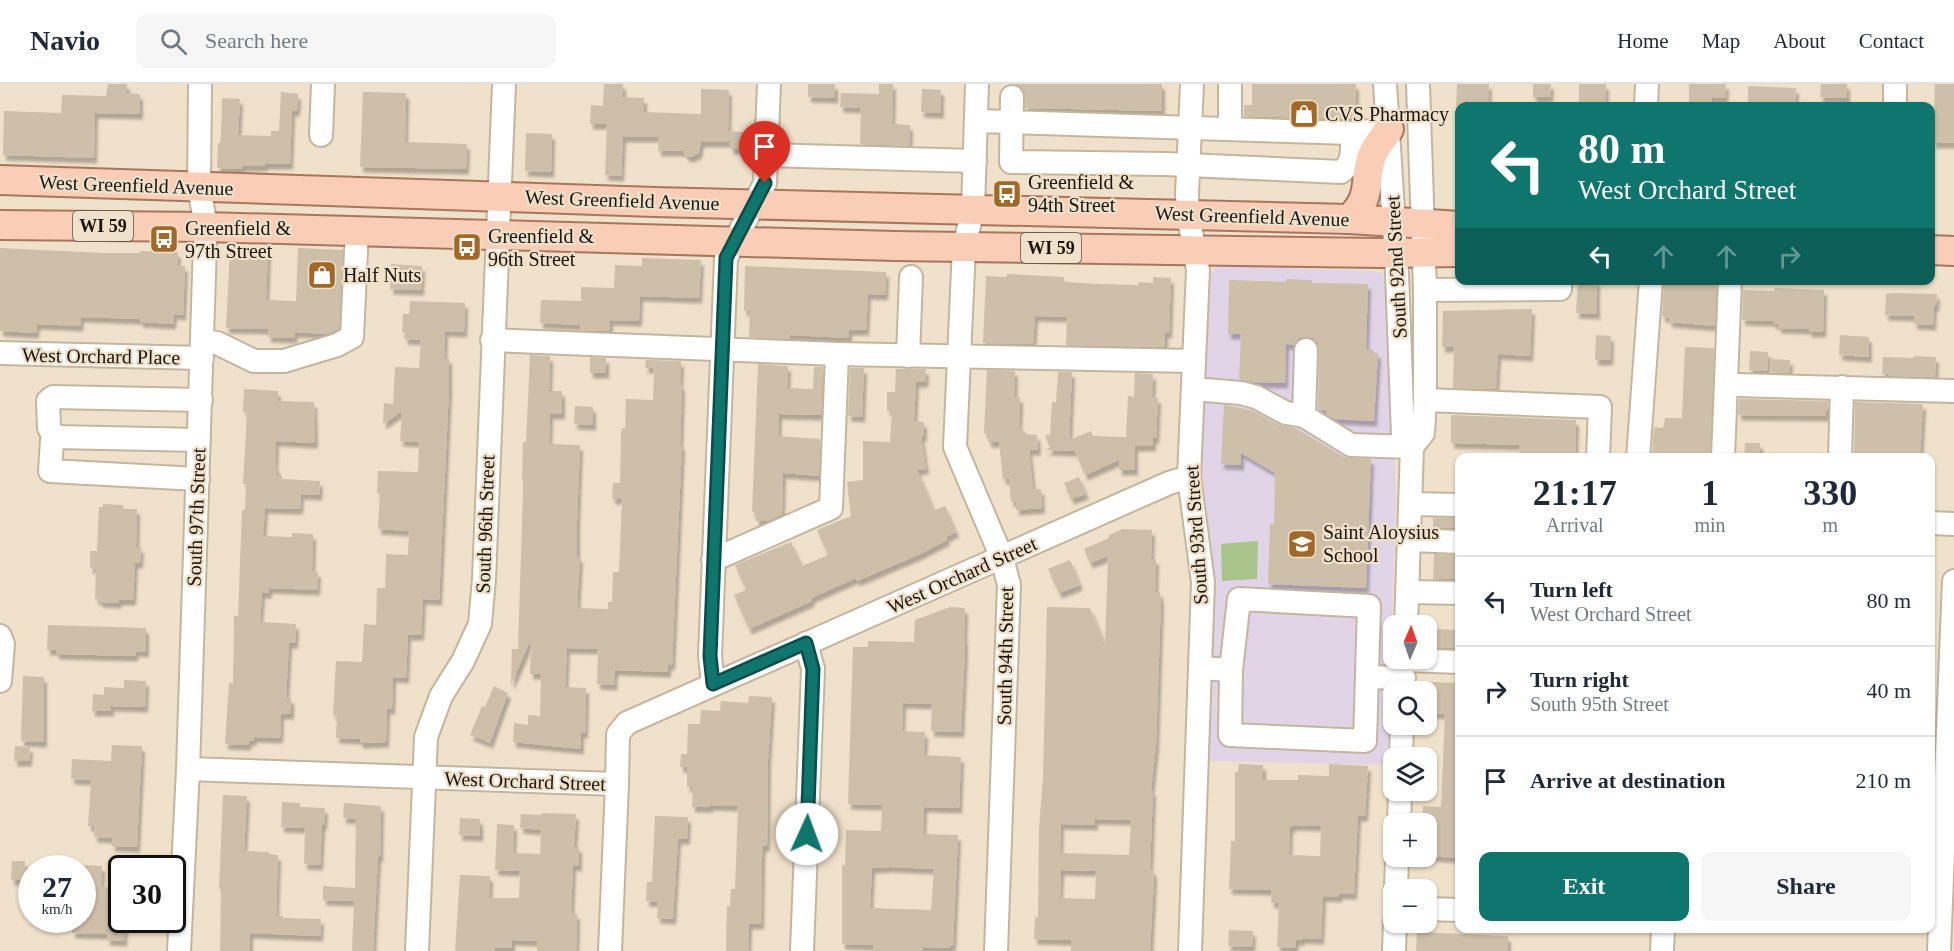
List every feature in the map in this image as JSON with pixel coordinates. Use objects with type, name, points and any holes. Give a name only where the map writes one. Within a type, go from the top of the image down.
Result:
[{"type":"main road","points":[[1349,219],[1357,212],[1364,200],[1373,154],[1389,129]]},
{"type":"main road","name":"West Greenfield Avenue","points":[[0,180],[500,197],[1349,219],[1455,226]]},
{"type":"main road","name":"West Greenfield Avenue","points":[[0,225],[357,230],[964,247],[1455,252]]},
{"type":"main road","points":[[1935,250],[1954,251]]},
{"type":"street","name":"South 97th Street","points":[[179,951],[188,769],[206,227],[199,187],[200,84]]},
{"type":"street","points":[[321,135],[323,84]]},
{"type":"street","name":"South 96th Street","points":[[417,951],[426,736],[441,696],[463,661],[480,624],[484,579],[496,234],[500,197],[504,84]]},
{"type":"street","points":[[713,684],[710,656],[726,258],[765,183],[769,84]]},
{"type":"street","name":"South 94th Street","points":[[977,84],[973,208],[964,247],[955,447],[1002,558],[1009,585],[996,951]]},
{"type":"street","name":"South 93rd Street","points":[[1190,951],[1203,582],[1189,477],[1198,270],[1188,214],[1187,165],[1192,84]]},
{"type":"street","points":[[1215,166],[1230,84]]},
{"type":"street","name":"South 92nd Street","points":[[1385,84],[1394,222],[1425,290],[1425,400],[1423,433],[1412,447],[1406,615]]},
{"type":"street","name":"South 92nd Street","points":[[1412,447],[1403,436],[1410,253],[1422,224],[1418,84]]},
{"type":"street","points":[[1646,102],[1647,84]]},
{"type":"street","points":[[1895,84],[1895,102]]},
{"type":"street","points":[[1012,98],[1011,162],[1187,165],[1341,172],[1350,164],[1352,133]]},
{"type":"street","points":[[976,121],[1352,133],[1389,129]]},
{"type":"street","points":[[766,155],[975,161]]},
{"type":"street","name":"West Orchard Place","points":[[0,353],[202,350],[221,344],[254,361],[284,361],[337,345],[352,337],[357,230]]},
{"type":"street","points":[[908,356],[910,277]]},
{"type":"street","points":[[1425,290],[1560,288],[1560,285]]},
{"type":"street","points":[[1638,453],[1651,285]]},
{"type":"street","points":[[1723,453],[1730,285]]},
{"type":"street","points":[[492,340],[837,354],[1194,361]]},
{"type":"street","points":[[1304,416],[1306,350]]},
{"type":"street","points":[[713,560],[831,508],[837,354]]},
{"type":"street","points":[[1737,385],[1954,390]]},
{"type":"street","points":[[1840,453],[1842,387]]},
{"type":"street","points":[[1193,389],[1241,393],[1256,397],[1286,413],[1304,416],[1351,445],[1412,447]]},
{"type":"street","points":[[55,436],[49,428],[48,401],[53,397],[201,400]]},
{"type":"street","points":[[1425,400],[1600,407],[1598,453]]},
{"type":"street","points":[[55,436],[199,440]]},
{"type":"street","points":[[55,436],[52,440],[50,471],[198,479]]},
{"type":"street","name":"West Orchard Street","points":[[188,769],[616,784],[618,734],[627,723],[1168,483],[1189,477]]},
{"type":"street","points":[[1411,504],[1455,505]]},
{"type":"street","points":[[1935,523],[1954,524]]},
{"type":"street","points":[[1410,540],[1455,542]]},
{"type":"street","points":[[1939,951],[1942,922],[1954,581]]},
{"type":"street","points":[[1407,592],[1455,593]]},
{"type":"street","points":[[1239,599],[1369,606],[1365,741],[1230,735],[1231,670],[1239,599]]},
{"type":"street","points":[[0,636],[3,644],[0,681]]},
{"type":"street","points":[[802,951],[813,669],[806,643]]},
{"type":"street","points":[[1367,677],[1455,663]]},
{"type":"street","points":[[1200,668],[1231,670]]},
{"type":"street","points":[[610,951],[616,784]]},
{"type":"street","points":[[1437,909],[1455,910]]},
{"type":"street","points":[[1394,951],[1395,933]]},
{"type":"street","points":[[1662,951],[1663,933]]},
{"type":"shaded area","name":"Saint Aloysius School","points":[[1220,266],[1374,271],[1381,273],[1388,283],[1396,505],[1392,615],[1383,615],[1383,669],[1390,669],[1390,681],[1383,681],[1383,735],[1388,735],[1388,747],[1383,747],[1383,765],[1206,761],[1213,583],[1201,460],[1209,278],[1215,268]]},
{"type":"green space","points":[[1258,541],[1257,579],[1222,581],[1221,544]]},
{"type":"building","points":[[108,84],[127,84],[127,93],[140,94],[140,114],[95,113],[94,158],[3,155],[4,111],[61,113],[62,95],[106,96]]},
{"type":"building","points":[[604,84],[623,84],[623,97],[644,98],[644,112],[701,114],[701,89],[729,90],[728,131],[744,132],[743,149],[731,149],[728,137],[728,142],[701,142],[699,153],[691,157],[686,156],[683,151],[658,151],[659,137],[623,137],[621,176],[605,175],[607,124],[590,124],[591,105],[603,106]]},
{"type":"building","points":[[808,84],[835,84],[835,98],[808,97]]},
{"type":"building","points":[[879,84],[893,84],[892,124],[910,125],[909,146],[860,144],[861,108],[840,107],[841,93],[879,94]]},
{"type":"building","points":[[1014,84],[1162,84],[1162,111],[1025,108],[1024,91]]},
{"type":"building","points":[[1252,84],[1356,84],[1355,119],[1244,116],[1244,105],[1252,105]]},
{"type":"building","points":[[1457,84],[1489,84],[1488,102],[1456,102]]},
{"type":"building","points":[[1533,84],[1551,84],[1550,97],[1533,97]]},
{"type":"building","points":[[1579,84],[1606,84],[1605,102],[1579,102]]},
{"type":"building","points":[[1689,84],[1726,84],[1725,98],[1712,97],[1712,102],[1689,102]]},
{"type":"building","points":[[1821,84],[1847,84],[1847,98],[1820,97]]},
{"type":"building","points":[[1935,84],[1954,84],[1954,143],[1935,143]]},
{"type":"building","points":[[1748,86],[1796,88],[1795,102],[1748,102]]},
{"type":"building","points":[[922,89],[941,90],[941,113],[921,112]]},
{"type":"building","points":[[281,92],[298,94],[297,111],[292,111],[290,164],[242,166],[242,169],[217,168],[222,98],[240,99],[238,135],[271,136],[271,131],[279,131]]},
{"type":"building","points":[[363,92],[406,93],[405,142],[467,144],[466,169],[360,167]]},
{"type":"building","points":[[526,133],[552,134],[551,172],[525,171]]},
{"type":"building","points":[[0,248],[104,253],[178,252],[177,266],[185,266],[183,315],[174,314],[173,324],[140,322],[140,319],[81,317],[80,326],[37,324],[36,333],[0,331]]},
{"type":"building","name":"Half Nuts","points":[[298,248],[343,250],[339,329],[327,334],[295,332],[294,338],[268,337],[268,329],[226,328],[230,250],[268,251],[266,300],[296,301]]},
{"type":"building","points":[[642,258],[701,260],[699,298],[640,296],[639,321],[610,320],[610,331],[580,330],[580,325],[540,323],[541,300],[581,301],[581,287],[614,288],[615,265],[642,266]]},
{"type":"building","points":[[391,264],[422,266],[421,290],[390,289]]},
{"type":"building","points":[[745,266],[886,272],[885,295],[868,294],[866,330],[849,330],[849,338],[790,335],[789,339],[749,337],[750,311],[744,311]]},
{"type":"building","points":[[1007,274],[1064,277],[1064,282],[1138,285],[1138,282],[1153,283],[1153,277],[1171,278],[1169,333],[1165,333],[1165,347],[1066,345],[1067,317],[1035,316],[1033,344],[983,343],[986,276],[1007,277]]},
{"type":"building","points":[[1286,279],[1312,280],[1312,283],[1368,284],[1366,349],[1372,349],[1374,353],[1378,353],[1374,421],[1335,419],[1326,414],[1327,411],[1318,409],[1319,350],[1318,343],[1313,338],[1299,338],[1294,345],[1286,344],[1285,383],[1251,382],[1239,379],[1241,334],[1228,334],[1229,280],[1286,282]]},
{"type":"building","points":[[1578,285],[1597,285],[1597,314],[1576,313]]},
{"type":"building","points":[[1664,285],[1716,285],[1715,326],[1669,322],[1669,318],[1662,316]]},
{"type":"building","points":[[1775,288],[1824,290],[1823,332],[1778,328],[1778,324],[1773,324],[1773,321],[1742,320],[1743,290],[1774,291]]},
{"type":"building","points":[[1886,294],[1937,294],[1933,325],[1914,324],[1914,316],[1885,315]]},
{"type":"building","points":[[410,301],[465,303],[464,332],[445,331],[444,358],[449,358],[449,389],[439,600],[423,599],[421,635],[408,635],[406,678],[393,677],[392,709],[387,709],[386,742],[360,743],[360,739],[336,738],[337,716],[333,715],[336,661],[362,662],[364,624],[376,625],[377,588],[385,588],[386,554],[408,555],[409,531],[378,529],[380,493],[377,493],[378,471],[418,472],[419,442],[400,441],[402,411],[383,424],[384,403],[393,404],[395,367],[419,368],[421,340],[404,339],[405,333],[402,332],[403,314],[409,314]]},
{"type":"building","points":[[1532,309],[1530,356],[1498,354],[1496,389],[1453,388],[1454,347],[1442,347],[1443,311]]},
{"type":"building","points":[[1596,335],[1611,336],[1610,360],[1595,360]]},
{"type":"building","points":[[1840,335],[1869,337],[1869,357],[1839,355]]},
{"type":"building","points":[[1685,347],[1714,348],[1710,453],[1652,453],[1654,427],[1663,428],[1665,418],[1682,418]]},
{"type":"building","points":[[1750,351],[1768,352],[1767,371],[1749,370]]},
{"type":"building","points":[[530,355],[550,356],[549,391],[562,391],[562,414],[550,414],[549,444],[580,445],[577,557],[580,557],[577,608],[608,609],[608,602],[612,602],[613,572],[619,572],[622,499],[612,499],[613,483],[620,483],[621,434],[622,428],[625,428],[626,399],[653,400],[653,368],[645,368],[646,360],[681,361],[680,445],[682,445],[672,665],[668,664],[668,672],[615,670],[614,685],[597,684],[598,649],[567,648],[565,687],[586,688],[585,733],[581,733],[581,749],[513,742],[514,723],[528,725],[528,715],[540,716],[541,674],[530,674],[531,639],[511,685],[512,649],[518,649],[523,442],[526,442]]},
{"type":"building","points":[[1914,356],[1936,357],[1935,377],[1882,374],[1883,357],[1914,358]]},
{"type":"building","points":[[590,357],[606,358],[606,373],[590,373]]},
{"type":"building","points":[[1771,359],[1790,360],[1789,373],[1770,372]]},
{"type":"building","points":[[758,364],[788,366],[787,388],[813,389],[814,367],[823,367],[821,415],[779,414],[778,436],[820,439],[819,476],[783,473],[782,514],[767,521],[756,521],[756,512],[752,512]]},
{"type":"building","points":[[850,368],[864,368],[862,417],[848,416]]},
{"type":"building","points":[[896,369],[926,369],[925,382],[916,382],[914,421],[924,422],[924,436],[921,436],[926,469],[917,470],[934,510],[945,506],[956,532],[946,537],[947,540],[920,554],[857,581],[856,578],[811,598],[812,601],[749,629],[734,595],[746,590],[735,565],[791,542],[802,566],[828,555],[817,530],[851,516],[847,482],[863,480],[863,441],[890,442],[892,411],[887,411],[887,392],[895,392]]},
{"type":"building","points":[[987,370],[1015,371],[1014,397],[1020,397],[1019,427],[1023,428],[1023,434],[1037,435],[1038,450],[1029,450],[1033,489],[1041,489],[1042,508],[1016,510],[1016,501],[1011,502],[1009,479],[1003,479],[999,442],[988,442],[988,433],[984,433]]},
{"type":"building","points":[[1058,372],[1072,372],[1069,440],[1091,431],[1093,436],[1126,437],[1128,396],[1134,397],[1135,373],[1153,374],[1152,397],[1158,398],[1156,438],[1153,438],[1153,446],[1135,446],[1135,470],[1119,470],[1119,460],[1085,475],[1075,451],[1044,450],[1050,448],[1045,435],[1050,435],[1052,402],[1056,402]]},
{"type":"building","points":[[244,389],[278,391],[278,401],[314,402],[315,443],[276,441],[275,467],[277,467],[277,476],[282,476],[282,479],[320,481],[319,495],[301,494],[300,509],[265,508],[263,536],[292,537],[292,533],[313,534],[312,571],[318,572],[317,590],[269,588],[269,593],[262,593],[260,622],[296,624],[295,643],[289,643],[286,698],[291,698],[291,714],[281,714],[280,738],[254,737],[253,741],[249,740],[248,745],[225,744],[229,683],[233,683],[234,616],[238,616],[242,510],[245,510],[246,484],[243,484],[247,412],[243,412]]},
{"type":"building","points":[[1739,399],[1828,401],[1828,411],[1826,411],[1826,416],[1738,415]]},
{"type":"building","points":[[1855,402],[1923,404],[1920,453],[1854,453]]},
{"type":"building","points":[[1224,405],[1251,410],[1280,425],[1297,429],[1344,457],[1371,459],[1366,588],[1268,584],[1270,524],[1274,524],[1275,473],[1241,453],[1241,465],[1221,464]]},
{"type":"building","points":[[575,406],[593,407],[593,425],[574,424]]},
{"type":"building","points":[[1451,415],[1576,420],[1575,453],[1519,453],[1520,445],[1451,443]]},
{"type":"building","points":[[1745,443],[1760,443],[1760,453],[1744,453]]},
{"type":"building","points":[[1079,477],[1086,494],[1071,499],[1064,483]]},
{"type":"building","points":[[103,504],[123,505],[123,509],[137,509],[136,547],[141,547],[140,563],[135,563],[133,600],[119,600],[118,603],[99,602],[99,599],[95,599],[96,569],[90,568],[90,551],[97,551],[99,507],[103,507]]},
{"type":"building","points":[[1433,518],[1455,518],[1455,528],[1433,527]]},
{"type":"building","points":[[1122,529],[1152,530],[1151,559],[1156,559],[1155,592],[1160,592],[1161,599],[1156,745],[1151,791],[1153,791],[1150,869],[1153,870],[1154,877],[1150,951],[1071,951],[1071,940],[1034,939],[1035,917],[1038,917],[1047,607],[1090,608],[1105,645],[1108,556],[1090,563],[1084,549],[1109,538],[1109,535]],"holes":[[[1095,819],[1131,820],[1129,855],[1060,853],[1061,824],[1095,825]],[[1061,870],[1096,871],[1095,899],[1060,898]]]},
{"type":"building","points":[[1434,554],[1455,555],[1455,579],[1433,579]]},
{"type":"building","points":[[1070,560],[1080,585],[1059,593],[1048,569]]},
{"type":"building","points":[[950,607],[965,608],[961,732],[931,731],[932,704],[903,703],[902,731],[925,732],[924,755],[961,757],[959,808],[924,807],[923,834],[958,835],[953,946],[950,945],[950,948],[923,947],[923,951],[873,951],[873,945],[842,944],[842,865],[845,865],[846,830],[881,831],[882,805],[848,804],[853,647],[868,647],[868,641],[914,642],[915,620]],"holes":[[[872,868],[934,869],[931,910],[870,908]]]},
{"type":"building","points":[[48,625],[146,628],[146,652],[136,651],[135,656],[56,654],[56,650],[47,650]]},
{"type":"building","points":[[1437,629],[1455,630],[1455,648],[1437,647]]},
{"type":"building","points":[[23,676],[44,677],[44,742],[21,741]]},
{"type":"building","points":[[124,680],[146,681],[145,707],[111,706],[111,711],[92,711],[93,694],[104,695],[104,687],[124,688]]},
{"type":"building","points":[[1437,682],[1455,683],[1455,858],[1437,857],[1437,813],[1423,813],[1423,806],[1441,807],[1445,714],[1437,713]]},
{"type":"building","points":[[494,686],[508,693],[490,743],[470,735],[482,706],[485,707]]},
{"type":"building","points":[[749,696],[772,697],[768,759],[767,846],[763,846],[762,858],[761,924],[749,924],[748,951],[726,951],[727,906],[730,906],[731,889],[735,889],[738,806],[692,807],[693,787],[687,787],[687,767],[680,767],[681,754],[687,754],[688,724],[700,724],[701,710],[720,711],[721,701],[748,703]]},
{"type":"building","points":[[112,745],[142,746],[137,847],[112,846],[112,838],[94,837],[95,826],[88,826],[91,780],[71,779],[72,759],[111,761]]},
{"type":"building","points":[[15,746],[30,747],[29,761],[14,761]]},
{"type":"building","points":[[1239,764],[1263,765],[1263,780],[1298,780],[1298,775],[1329,776],[1329,764],[1368,766],[1365,816],[1358,816],[1354,894],[1339,894],[1339,897],[1323,896],[1321,939],[1302,938],[1302,940],[1296,940],[1295,948],[1277,947],[1279,903],[1271,903],[1272,890],[1229,889],[1231,841],[1235,841],[1235,772],[1238,772]],"holes":[[[1293,825],[1321,826],[1320,856],[1289,855],[1290,827]]]},
{"type":"building","points":[[223,795],[247,796],[244,851],[269,852],[269,854],[278,855],[276,916],[321,919],[320,936],[250,933],[250,951],[220,951],[221,889],[219,889]]},
{"type":"building","points":[[282,802],[300,803],[300,807],[325,808],[320,865],[304,864],[305,828],[281,827]]},
{"type":"building","points":[[344,803],[381,806],[380,857],[378,857],[373,951],[352,951],[354,901],[323,900],[323,886],[355,888],[356,819],[343,818]]},
{"type":"building","points":[[542,813],[576,814],[574,847],[579,847],[579,866],[573,865],[571,913],[577,914],[576,951],[537,951],[537,941],[512,940],[512,948],[495,948],[495,951],[455,951],[460,875],[490,876],[489,898],[519,898],[520,871],[495,870],[497,824],[514,825],[513,853],[540,854],[541,830],[520,828],[521,814],[542,815]]},
{"type":"building","points":[[655,816],[688,817],[687,839],[678,839],[673,919],[657,918],[658,902],[646,901],[647,882],[652,882]]},
{"type":"building","points":[[460,818],[480,819],[480,836],[459,835]]},
{"type":"building","points":[[12,861],[18,861],[18,880],[11,880]]},
{"type":"building","points":[[96,866],[102,866],[101,887],[108,887],[108,933],[124,933],[124,941],[107,940],[107,934],[72,933],[96,933]]},
{"type":"building","points":[[1229,930],[1253,931],[1252,947],[1228,946]]},
{"type":"building","points":[[1417,933],[1508,936],[1508,951],[1416,951]]},
{"type":"place","name":"CVS Pharmacy","points":[[1304,114]]},
{"type":"place","name":"Greenfield & 94th Street","points":[[1007,194]]},
{"type":"place","name":"Greenfield & 97th Street","points":[[164,239]]},
{"type":"place","name":"Greenfield & 96th Street","points":[[467,247]]},
{"type":"place","name":"Half Nuts","points":[[322,275]]},
{"type":"place","name":"Saint Aloysius School","points":[[1302,544]]},
{"type":"route","points":[[765,183],[726,258],[710,656],[713,684],[806,643],[813,669],[807,834]]}]
